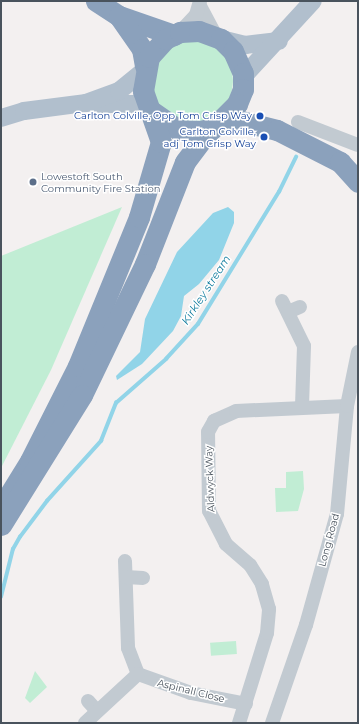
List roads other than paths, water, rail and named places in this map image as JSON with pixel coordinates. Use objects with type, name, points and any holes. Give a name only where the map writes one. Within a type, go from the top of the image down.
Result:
[{"type":"highway","points":[[96,1],[119,16],[177,33],[199,31],[219,38],[233,51],[251,105],[270,127]]},
{"type":"highway","points":[[1,508],[75,373],[125,253],[161,142],[151,110],[143,91],[144,69],[142,49],[119,16]]},
{"type":"highway","points":[[144,69],[155,47],[177,33]]},
{"type":"highway","points":[[1,525],[82,395],[145,264],[185,162],[236,104],[243,79]]},
{"type":"highway","points":[[151,110],[179,130],[202,131],[218,124],[270,127],[349,162],[358,182]]},
{"type":"main road","points":[[243,79],[280,42],[313,1]]},
{"type":"main road","points":[[219,38],[245,45],[280,42]]},
{"type":"main road","points":[[86,103],[119,91],[144,69]]},
{"type":"main road","points":[[1,118],[24,111],[86,103],[141,104],[151,110]]},
{"type":"street","points":[[177,33],[200,4],[219,38]]},
{"type":"street","points":[[298,122],[358,145]]},
{"type":"street","points":[[290,307],[304,346],[302,407]]},
{"type":"street","name":"Long Road","points":[[272,723],[306,625],[337,514],[347,406],[358,352]]},
{"type":"street","name":"Aldwyck Way","points":[[238,723],[246,704],[267,632],[269,609],[262,584],[250,565],[223,539],[209,511],[208,432],[225,414],[302,407],[347,406]]},
{"type":"street","points":[[85,723],[93,706],[138,674],[128,648],[125,562]]},
{"type":"street","points":[[126,577],[143,578]]},
{"type":"street","name":"Aspinall Close","points":[[138,674],[191,693],[246,704]]},
{"type":"water","points":[[228,207],[234,212],[234,223],[219,260],[199,284],[184,296],[181,316],[173,331],[142,364],[117,380],[116,376],[140,352],[145,319],[177,252],[213,213]]},
{"type":"waterway","name":"Kirkley stream","points":[[1,597],[13,549],[20,537],[47,501],[101,441],[116,403],[166,359],[198,324],[279,192],[296,157]]},
{"type":"place","name":"Carlton Colville, Opp Tom Crisp Way","points":[[260,116]]},
{"type":"place","name":"Carlton Colville, adj Tom Crisp Way","points":[[264,137]]},
{"type":"place","name":"Lowestoft South Community Fire Station","points":[[33,182]]}]
